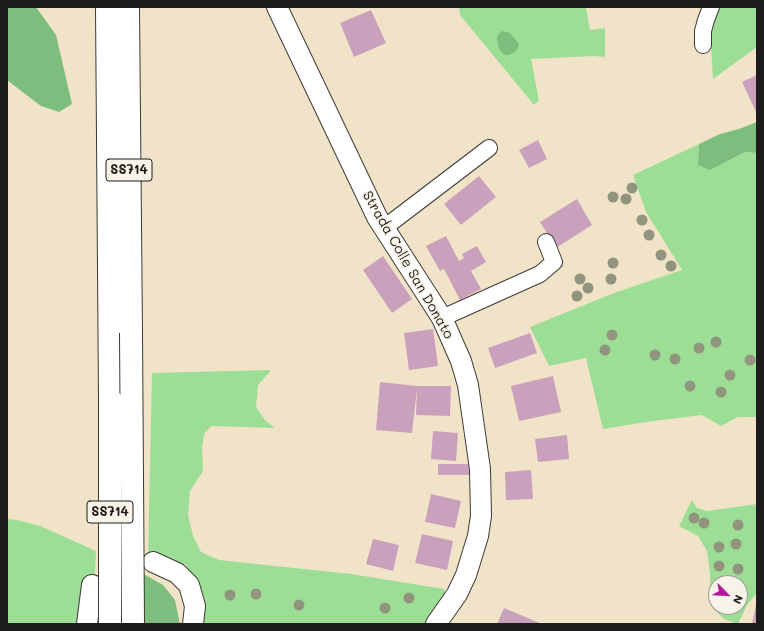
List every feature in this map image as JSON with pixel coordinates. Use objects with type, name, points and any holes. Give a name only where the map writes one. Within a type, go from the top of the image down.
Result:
[{"type":"highway","name":"SS714","points":[[107,7],[110,624]]},
{"type":"highway","name":"SS714","points":[[128,7],[133,624]]},
{"type":"street","name":"Strada Colle San Donato","points":[[277,7],[377,217],[442,318],[461,360],[468,385],[479,454],[481,516],[478,536],[471,563],[457,594],[436,624]]},
{"type":"street","points":[[702,45],[703,31],[711,7]]},
{"type":"street","points":[[384,228],[489,148]]},
{"type":"street","points":[[442,318],[540,274],[554,262],[546,242]]},
{"type":"street","points":[[153,562],[177,573],[189,585],[195,606],[193,624]]},
{"type":"street","points":[[86,624],[92,585]]},
{"type":"green space","points":[[7,7],[36,7],[56,35],[72,104],[59,112],[41,106],[7,80]]},
{"type":"green space","points":[[459,7],[586,7],[590,30],[605,28],[605,57],[594,56],[531,59],[539,101],[534,105],[460,15]]},
{"type":"green space","points":[[721,7],[757,7],[757,47],[713,79],[711,45],[712,21]]},
{"type":"green space","points":[[503,31],[510,33],[519,44],[515,52],[509,55],[505,55],[501,52],[498,46],[498,34]]},
{"type":"green space","points":[[757,122],[757,153],[745,152],[710,170],[698,165],[699,144],[720,134]]},
{"type":"green space","points":[[699,144],[698,165],[728,161],[745,152],[757,153],[757,417],[738,417],[721,426],[702,415],[603,429],[586,358],[549,366],[530,327],[614,293],[682,270],[646,212],[633,175]]},
{"type":"green space","points":[[271,370],[258,385],[256,407],[265,420],[275,428],[211,426],[204,434],[202,448],[203,471],[190,491],[188,515],[193,536],[201,552],[219,560],[351,574],[444,589],[446,597],[428,624],[202,624],[204,600],[185,564],[148,558],[152,373]]},
{"type":"green space","points":[[692,500],[697,508],[707,511],[757,504],[757,593],[748,604],[748,575],[710,575],[707,551],[698,536],[679,526]]},
{"type":"green space","points":[[7,519],[40,526],[96,551],[95,575],[88,587],[83,624],[7,624]]},
{"type":"green space","points":[[142,573],[163,585],[175,600],[180,624],[142,624]]},
{"type":"green space","points":[[720,615],[742,615],[738,624],[724,619]]},
{"type":"building","points":[[371,10],[386,43],[354,57],[340,23]]},
{"type":"building","points":[[757,75],[757,114],[742,82]]},
{"type":"building","points":[[538,140],[547,159],[529,168],[519,150]]},
{"type":"building","points":[[479,176],[496,197],[461,225],[444,204]]},
{"type":"building","points":[[577,199],[592,225],[556,248],[540,222]]},
{"type":"building","points":[[446,236],[459,261],[464,258],[462,254],[477,246],[486,262],[471,271],[481,289],[460,300],[444,269],[440,271],[426,246]]},
{"type":"building","points":[[383,256],[412,299],[392,313],[363,270]]},
{"type":"building","points":[[433,329],[438,366],[409,370],[404,333]]},
{"type":"building","points":[[530,333],[537,353],[495,368],[488,348]]},
{"type":"building","points":[[553,376],[561,412],[519,421],[511,386]]},
{"type":"building","points":[[380,382],[417,386],[451,386],[450,416],[416,415],[417,389],[412,433],[376,430]]},
{"type":"building","points":[[433,431],[458,433],[456,461],[431,459]]},
{"type":"building","points":[[567,435],[569,459],[538,462],[535,439]]},
{"type":"building","points":[[438,464],[474,464],[474,475],[438,475]]},
{"type":"building","points":[[531,470],[533,499],[506,500],[505,472]]},
{"type":"building","points":[[431,494],[461,501],[455,528],[425,522]]},
{"type":"building","points":[[422,534],[453,541],[447,570],[415,563]]},
{"type":"building","points":[[373,539],[399,545],[393,571],[366,564]]},
{"type":"building","points":[[756,605],[757,624],[752,624]]},
{"type":"building","points":[[504,608],[542,624],[497,624]]}]
